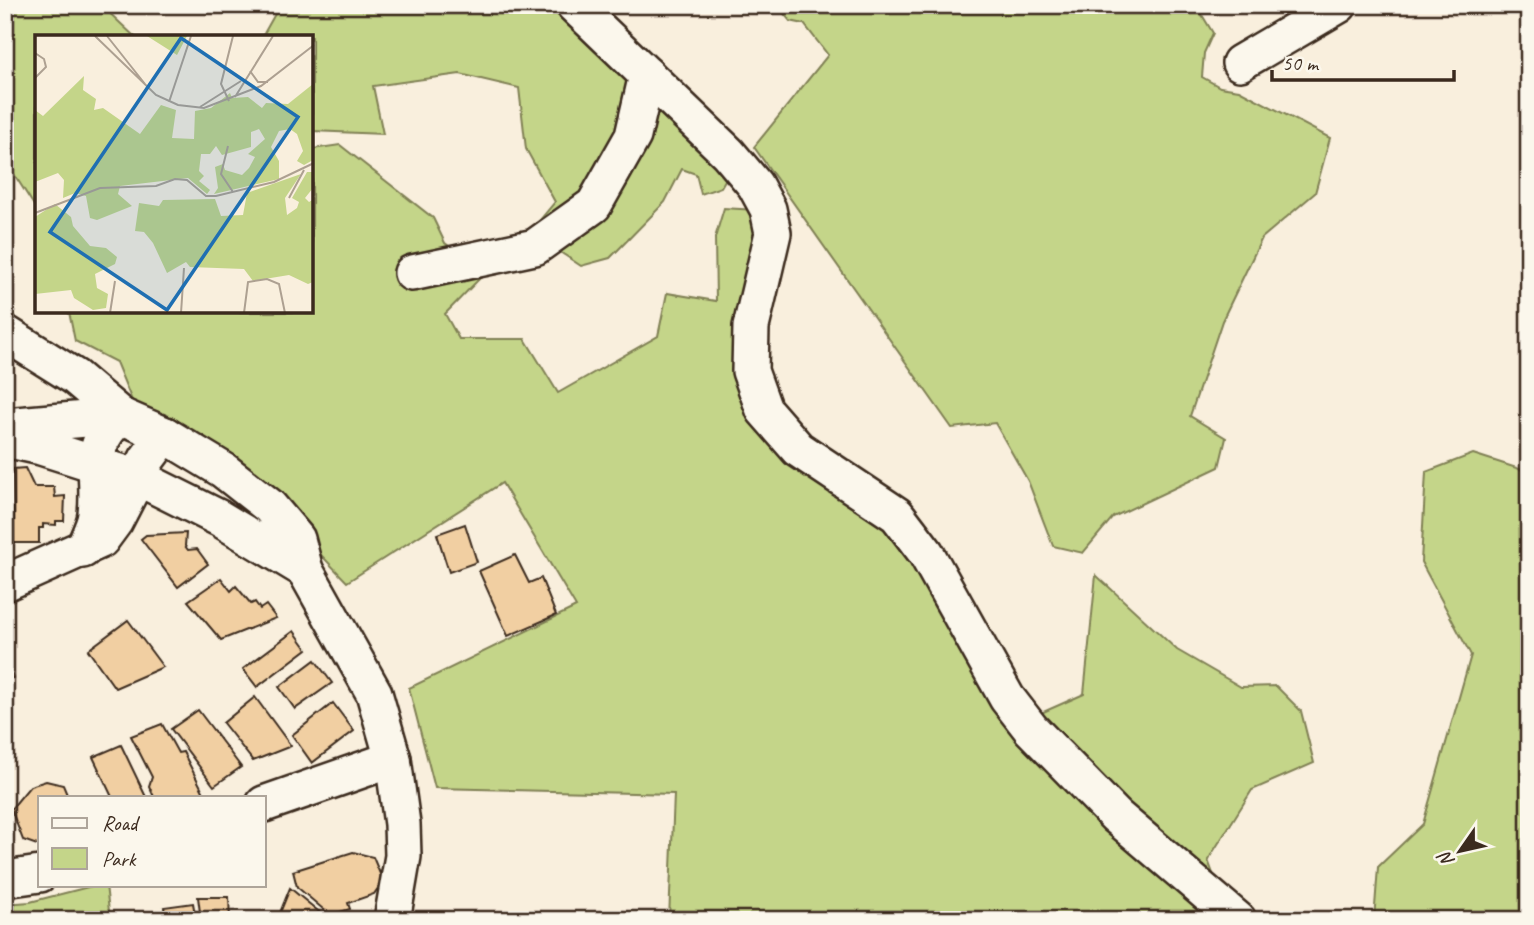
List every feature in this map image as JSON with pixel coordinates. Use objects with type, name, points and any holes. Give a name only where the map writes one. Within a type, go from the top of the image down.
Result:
[{"type":"street","points":[[574,5],[728,153],[755,186],[768,209],[773,233],[751,327],[750,371],[764,410],[786,439],[798,449],[897,515],[926,552],[1007,698],[1031,729],[1116,816],[1238,920]]},
{"type":"street","points":[[1240,63],[1339,5]]},
{"type":"street","points":[[412,273],[535,247],[594,205],[633,136],[647,75]]},
{"type":"street","points":[[5,333],[91,389],[121,416],[165,435],[223,470],[269,506],[297,539],[305,570],[374,693],[393,759],[402,824],[403,856],[392,920]]},
{"type":"street","points":[[5,426],[121,416]]},
{"type":"street","points":[[83,550],[96,515],[96,467],[100,438],[121,416]]},
{"type":"street","points":[[5,583],[101,540],[139,478],[147,459],[165,435]]},
{"type":"street","points":[[5,439],[41,447],[96,467],[139,478],[231,524],[305,570]]},
{"type":"street","points":[[266,803],[393,759]]},
{"type":"street","points":[[5,879],[38,874]]},
{"type":"green space","points":[[5,5],[101,5],[133,35],[35,35],[35,207],[5,160]]},
{"type":"green space","points":[[280,5],[562,5],[728,175],[721,187],[701,194],[696,174],[682,169],[665,202],[610,258],[581,266],[530,232],[555,202],[526,149],[519,88],[460,74],[373,86],[383,134],[313,131],[313,35],[263,35]]},
{"type":"green space","points":[[777,5],[1196,5],[1213,33],[1204,53],[1202,77],[1220,87],[1239,90],[1330,138],[1315,193],[1262,238],[1222,321],[1190,416],[1226,438],[1219,467],[1113,517],[1083,553],[1053,546],[1028,481],[995,423],[952,428],[754,147],[828,55],[804,24],[790,21]]},
{"type":"green space","points":[[340,145],[433,218],[445,243],[486,272],[445,314],[459,339],[525,339],[558,393],[658,336],[667,293],[716,301],[715,238],[724,208],[756,210],[763,233],[739,375],[898,526],[1032,717],[1084,694],[1096,575],[1177,650],[1241,687],[1276,686],[1301,711],[1314,763],[1252,790],[1208,860],[1230,920],[669,920],[674,794],[435,788],[409,688],[576,607],[502,483],[347,582],[274,506],[142,425],[116,362],[75,341],[69,313],[313,313],[313,149]]},
{"type":"green space","points":[[1473,454],[1529,472],[1529,920],[1374,920],[1378,867],[1423,824],[1471,655],[1421,562],[1426,472]]},
{"type":"green space","points":[[92,886],[106,886],[110,920],[5,920],[5,904],[30,902]]},
{"type":"building","points":[[25,468],[34,487],[54,487],[55,497],[65,496],[64,521],[56,521],[56,525],[43,524],[43,528],[39,528],[39,543],[14,543],[13,469]]},
{"type":"building","points":[[9,485],[10,558],[5,558],[5,486]]},
{"type":"building","points":[[465,524],[477,562],[449,572],[437,534]]},
{"type":"building","points":[[186,533],[185,546],[188,550],[197,549],[208,564],[178,587],[141,539],[146,535]]},
{"type":"building","points":[[515,555],[529,583],[541,578],[556,615],[508,636],[479,571]]},
{"type":"building","points":[[221,578],[231,591],[236,586],[251,604],[255,602],[260,609],[266,605],[276,618],[221,640],[188,601]]},
{"type":"building","points":[[128,620],[163,667],[115,688],[88,650]]},
{"type":"building","points":[[294,631],[307,649],[257,687],[243,669]]},
{"type":"building","points":[[5,650],[13,678],[5,681]]},
{"type":"building","points":[[315,660],[332,683],[295,709],[279,687]]},
{"type":"building","points":[[255,697],[291,746],[253,761],[223,723]]},
{"type":"building","points":[[333,703],[354,731],[312,763],[292,735]]},
{"type":"building","points":[[198,710],[241,767],[214,786],[171,729]]},
{"type":"building","points":[[162,724],[178,753],[183,752],[205,796],[154,796],[149,786],[152,777],[131,736]]},
{"type":"building","points":[[121,745],[146,796],[112,796],[93,757]]},
{"type":"building","points":[[46,781],[63,785],[68,796],[38,796],[37,845],[23,840],[11,809],[30,786]]},
{"type":"building","points":[[353,852],[373,857],[383,881],[374,894],[348,903],[350,909],[330,915],[297,887],[293,871]]},
{"type":"building","points":[[290,888],[329,920],[277,920]]},
{"type":"building","points":[[198,897],[229,897],[230,920],[201,920]]},
{"type":"building","points":[[193,903],[196,920],[166,920],[164,907]]}]
